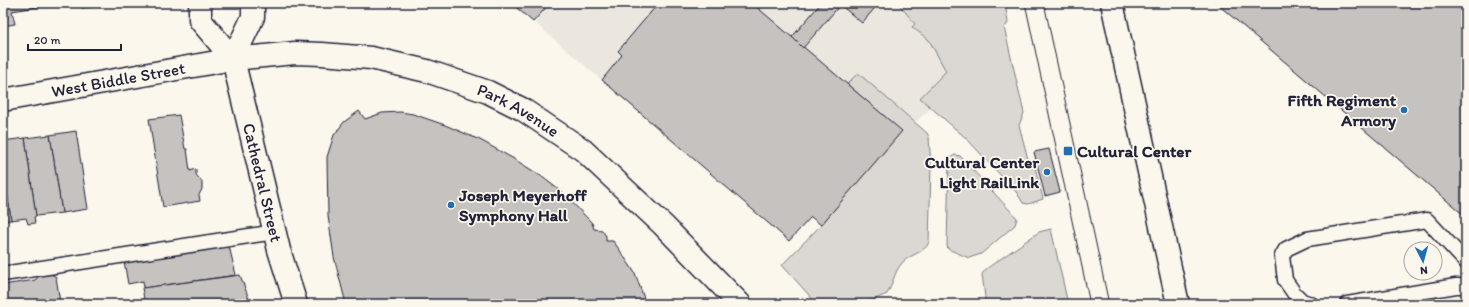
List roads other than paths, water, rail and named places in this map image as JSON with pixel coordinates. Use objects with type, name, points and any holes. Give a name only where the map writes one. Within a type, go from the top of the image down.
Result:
[{"type":"main road","points":[[200,3],[200,20],[233,59],[253,17],[253,3]]},
{"type":"main road","points":[[1112,3],[1178,304]]},
{"type":"main road","name":"Park Avenue","points":[[233,59],[295,53],[371,58],[427,70],[488,92],[522,109],[583,150],[663,225],[740,304]]},
{"type":"main road","name":"West Biddle Street","points":[[3,100],[233,59]]},
{"type":"main road","name":"Cathedral Street","points":[[233,59],[279,250],[296,304]]},
{"type":"lane","points":[[1311,304],[1302,301],[1285,280],[1282,256],[1286,250],[1307,239],[1427,220],[1466,262]]},
{"type":"lane","points":[[3,274],[275,232]]},
{"type":"lane","points":[[1347,304],[1466,286]]},
{"type":"tram line","points":[[1025,3],[1090,304]]},
{"type":"tram line","points":[[1044,3],[1109,304]]},
{"type":"place","name":"Fifth Regiment Armory","points":[[1404,110]]},
{"type":"place","name":"Cultural Center","points":[[1068,151]]},
{"type":"place","name":"Cultural Center Light RailLink","points":[[1047,172]]},
{"type":"place","name":"Joseph Meyerhoff Symphony Hall","points":[[451,205]]}]
